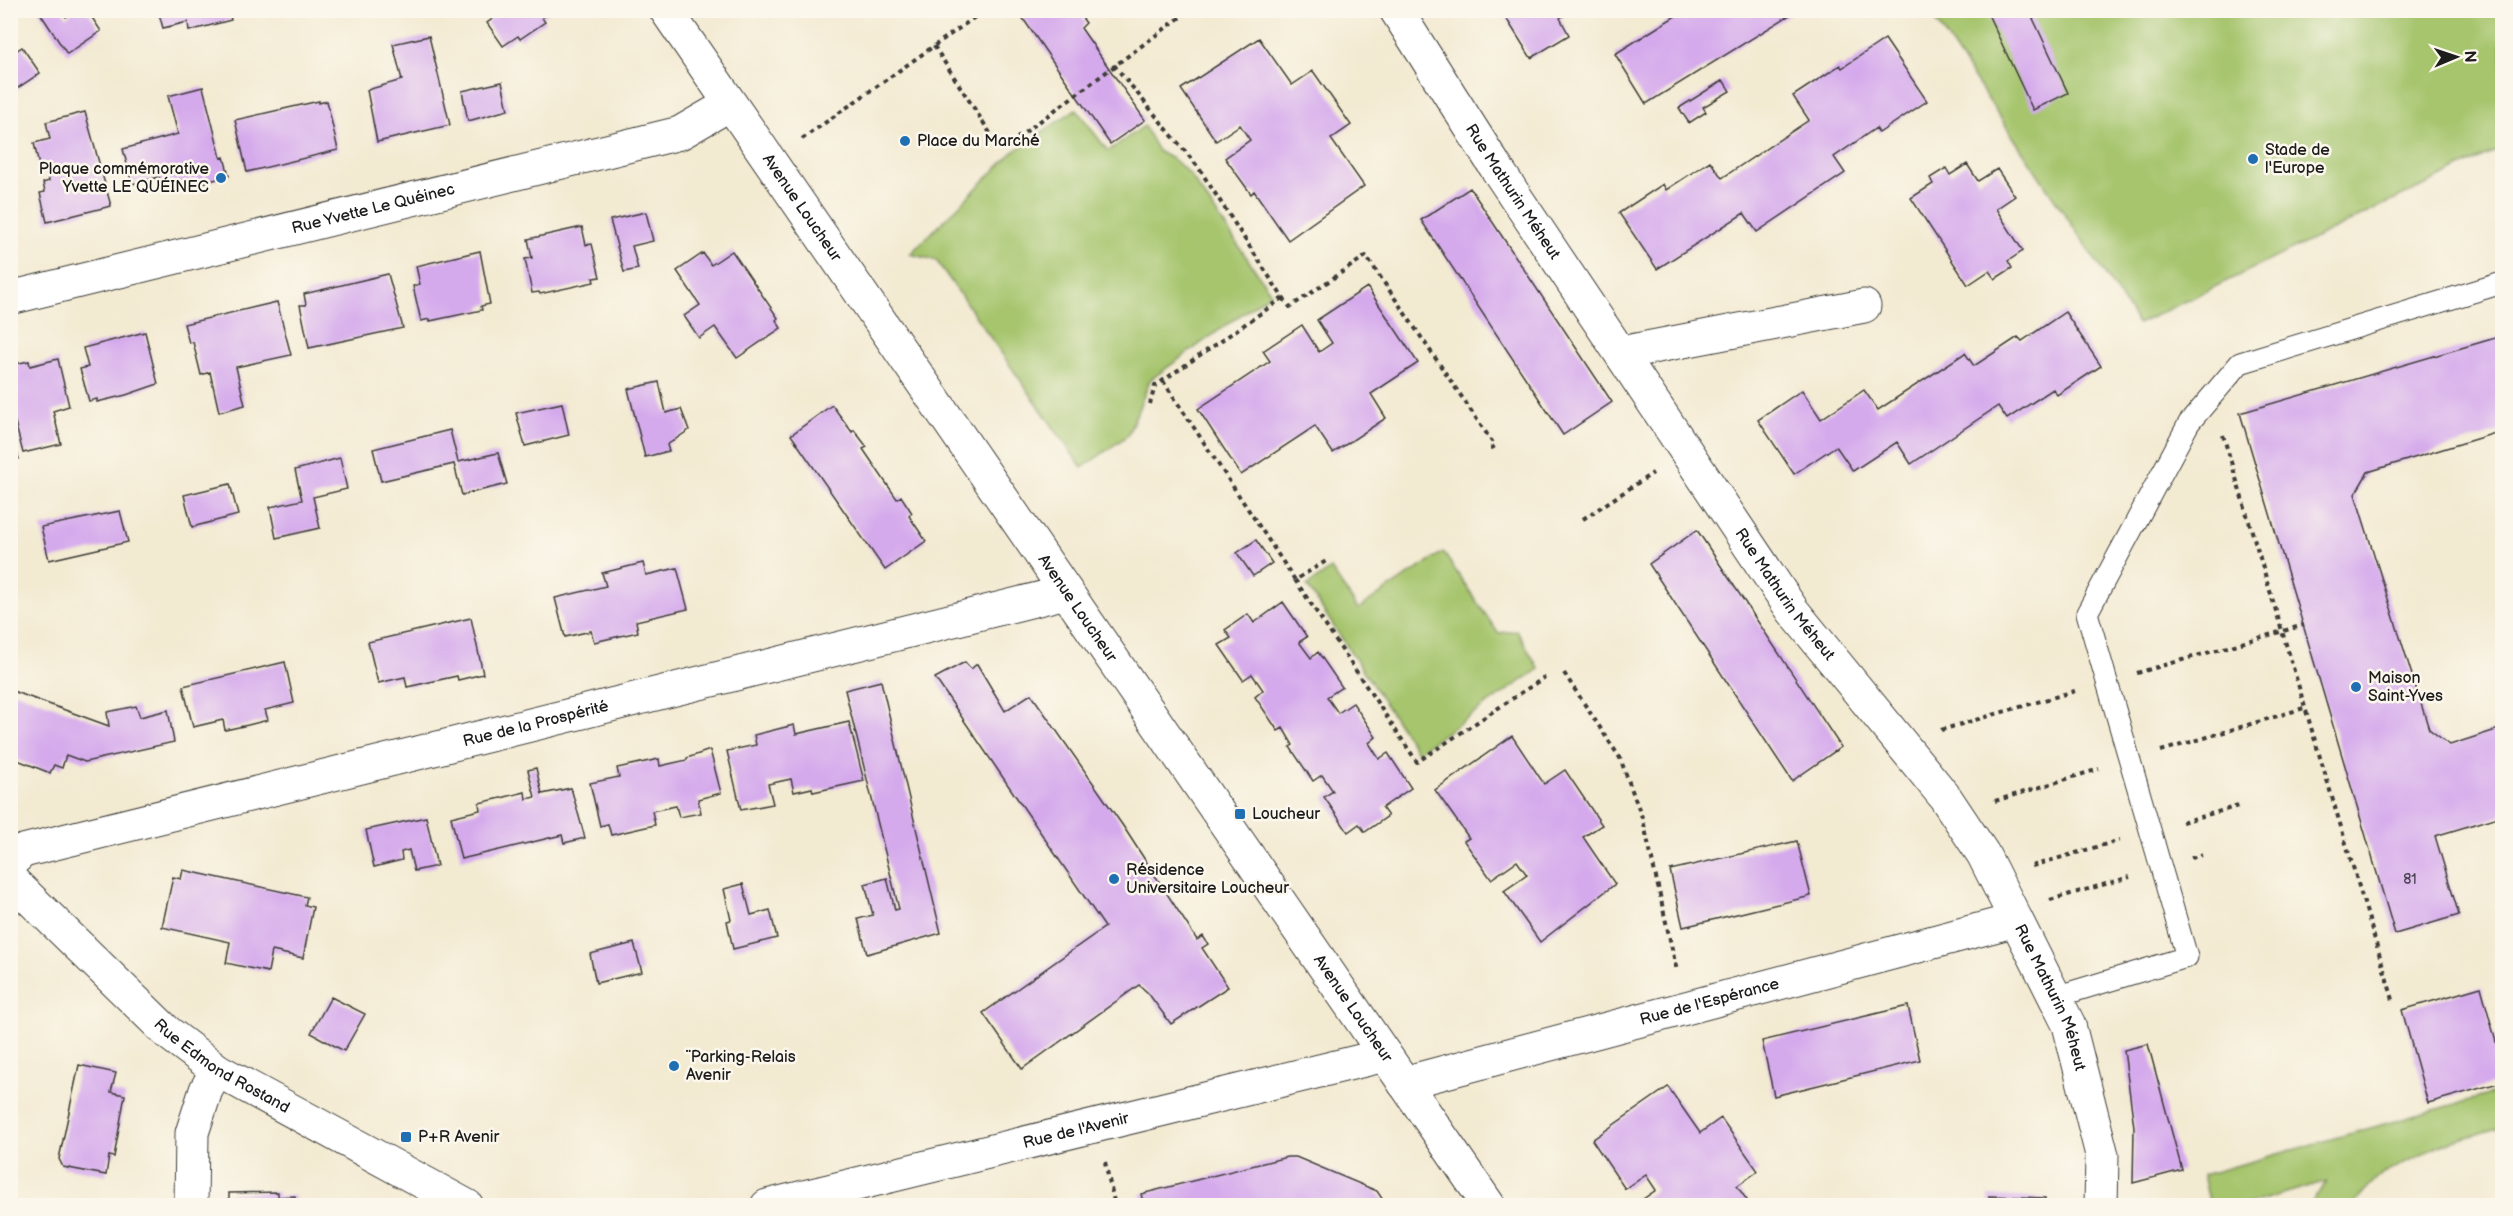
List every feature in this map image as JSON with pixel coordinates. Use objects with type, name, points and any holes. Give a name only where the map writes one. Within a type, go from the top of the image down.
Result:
[{"type":"street","name":"Avenue Loucheur","points":[[666,10],[1489,1206]]},
{"type":"street","name":"Rue Mathurin Méheut","points":[[1396,10],[1495,166],[1793,611],[1945,797],[1983,854],[2069,1025],[2102,1155],[2101,1206]]},
{"type":"street","name":"Rue Yvette Le Quéinec","points":[[10,298],[680,133],[730,104]]},
{"type":"street","points":[[1621,353],[1864,306]]},
{"type":"street","name":"Rue de la Prospérité","points":[[10,863],[23,851],[1066,592]]},
{"type":"street","name":"Rue Edmond Rostand","points":[[10,879],[166,1032],[217,1070],[467,1206]]},
{"type":"street","name":"Rue de l'Espérance","points":[[1404,1083],[1686,1008],[2014,916]]},
{"type":"street","name":"Rue de l'Avenir","points":[[767,1206],[1385,1055]]},
{"type":"street","points":[[191,1206],[192,1133],[206,1090],[217,1070]]},
{"type":"lane","points":[[2055,997],[2187,957],[2087,613],[2189,423],[2240,363],[2502,283]]},
{"type":"path","points":[[785,182],[807,165],[802,138],[986,10]]},
{"type":"path","points":[[934,46],[1001,150],[1190,10]]},
{"type":"path","points":[[1114,65],[1198,167],[1290,307],[1366,256],[1495,446],[1490,449]]},
{"type":"path","points":[[1150,404],[1155,386],[1284,298]]},
{"type":"path","points":[[1162,381],[1417,762],[1545,676]]},
{"type":"path","points":[[2222,431],[2394,1003]]},
{"type":"path","points":[[1583,519],[1686,451]]},
{"type":"path","points":[[1295,580],[1326,561]]},
{"type":"path","points":[[1564,673],[1620,758],[1643,820],[1686,1008]]},
{"type":"path","points":[[2014,916],[2202,855]]},
{"type":"green space","name":"Stade de l'Europe","points":[[1929,11],[2502,11],[2502,148],[2138,324]]},
{"type":"green space","points":[[1076,109],[1108,151],[1144,126],[1158,151],[1176,161],[1190,175],[1271,293],[1150,380],[1128,435],[1082,468],[936,260],[910,254],[1013,152]]},
{"type":"green space","points":[[1443,552],[1498,633],[1517,631],[1539,669],[1417,752],[1307,586],[1331,569],[1358,609]]},
{"type":"green space","points":[[2502,1091],[2502,1127],[2443,1144],[2381,1175],[2352,1205],[2310,1205],[2327,1181],[2245,1205],[2210,1205],[2203,1175]]},
{"type":"building","points":[[38,10],[62,10],[66,17],[76,10],[87,10],[101,31],[67,54]]},
{"type":"building","points":[[158,10],[229,10],[231,20],[189,31],[188,22],[163,28]]},
{"type":"building","points":[[496,10],[552,10],[542,18],[545,22],[520,39],[518,36],[503,46],[487,23],[499,14]]},
{"type":"building","points":[[1017,10],[1085,10],[1080,15],[1086,23],[1081,28],[1145,120],[1110,144]]},
{"type":"building","points":[[1501,10],[1571,10],[1560,18],[1569,35],[1531,58]]},
{"type":"building","points":[[1685,10],[1798,10],[1646,104],[1615,54]]},
{"type":"building","points":[[1986,10],[2029,10],[2068,93],[2033,110]]},
{"type":"building","points":[[429,36],[450,125],[377,142],[367,90],[402,80],[393,44]]},
{"type":"building","points":[[1259,38],[1292,85],[1313,71],[1351,125],[1331,139],[1364,186],[1288,240],[1254,191],[1251,194],[1225,158],[1250,140],[1240,125],[1216,141],[1181,89]]},
{"type":"building","points":[[1885,39],[1927,101],[1879,133],[1876,128],[1834,157],[1845,173],[1757,232],[1744,213],[1657,269],[1619,213],[1663,184],[1666,190],[1710,161],[1722,178],[1809,120],[1793,96],[1840,65],[1842,68]]},
{"type":"building","points":[[22,47],[40,73],[10,93],[10,55]]},
{"type":"building","points":[[1723,80],[1730,91],[1703,107],[1706,112],[1689,123],[1679,108]]},
{"type":"building","points":[[502,82],[508,110],[468,121],[462,91]]},
{"type":"building","points":[[203,87],[221,158],[224,157],[229,176],[163,193],[159,177],[132,184],[123,149],[178,134],[168,96]]},
{"type":"building","points":[[319,101],[319,103],[327,101],[338,150],[247,172],[235,120]]},
{"type":"building","points":[[85,112],[111,206],[47,222],[40,193],[45,192],[43,183],[49,181],[48,175],[39,166],[34,143],[50,139],[46,122]]},
{"type":"building","points":[[1967,164],[1978,181],[1997,169],[2015,196],[1996,209],[2023,251],[2008,261],[2012,268],[1995,279],[1989,271],[1968,285],[1911,198],[1933,184],[1930,178],[1946,168],[1950,175]]},
{"type":"building","points":[[1470,188],[1612,402],[1563,435],[1421,220]]},
{"type":"building","points":[[10,202],[18,230],[10,231]]},
{"type":"building","points":[[646,212],[653,241],[632,246],[638,269],[624,272],[610,220]]},
{"type":"building","points":[[582,227],[586,245],[592,244],[600,277],[593,278],[594,282],[540,294],[539,292],[532,293],[525,259],[532,258],[528,239]]},
{"type":"building","points":[[480,251],[490,304],[481,306],[482,310],[421,321],[413,286],[420,284],[416,266]]},
{"type":"building","points":[[732,251],[778,318],[776,320],[781,328],[737,358],[715,327],[699,338],[684,316],[700,305],[677,271],[703,253],[711,265]]},
{"type":"building","points":[[388,274],[403,328],[309,348],[300,305],[306,305],[304,294]]},
{"type":"building","points":[[1367,287],[1418,363],[1371,394],[1386,418],[1333,453],[1315,426],[1241,475],[1198,409],[1270,361],[1263,351],[1302,325],[1319,352],[1332,343],[1317,320]]},
{"type":"building","points":[[277,302],[291,355],[236,367],[245,405],[219,412],[210,372],[201,375],[193,342],[189,343],[184,324]]},
{"type":"building","points":[[2065,312],[2101,366],[2057,395],[2053,389],[2007,419],[1998,406],[1911,464],[1897,442],[1853,471],[1836,446],[1794,474],[1758,420],[1802,390],[1821,419],[1864,390],[1878,410],[1965,353],[1974,366],[2018,337],[2022,341]]},
{"type":"building","points":[[145,332],[158,384],[126,395],[97,402],[97,399],[89,401],[80,369],[88,367],[83,348]]},
{"type":"building","name":"Maison Saint-Yves","points":[[2502,336],[2502,431],[2368,472],[2355,494],[2429,729],[2450,745],[2502,728],[2502,816],[2435,836],[2459,915],[2395,934],[2240,413]]},
{"type":"building","points":[[58,359],[69,406],[53,411],[61,444],[23,453],[15,422],[10,423],[10,365],[29,361],[30,366]]},
{"type":"building","points":[[659,382],[666,413],[681,409],[689,430],[667,445],[669,451],[645,457],[628,389]]},
{"type":"building","points":[[562,403],[569,435],[525,446],[516,413]]},
{"type":"building","points":[[832,405],[852,432],[854,430],[867,447],[863,449],[897,499],[901,496],[912,513],[909,516],[926,541],[885,570],[791,435]]},
{"type":"building","points":[[10,427],[19,459],[10,461]]},
{"type":"building","points":[[450,430],[458,462],[498,453],[507,484],[462,495],[454,464],[381,481],[373,449]]},
{"type":"building","points":[[340,458],[347,489],[313,497],[320,528],[276,538],[270,507],[302,500],[295,470]]},
{"type":"building","points":[[230,484],[238,515],[192,527],[184,495]]},
{"type":"building","points":[[120,511],[128,542],[49,560],[41,527]]},
{"type":"building","points":[[1697,530],[1841,747],[1792,781],[1649,564]]},
{"type":"building","points":[[1256,540],[1272,563],[1253,576],[1237,553]]},
{"type":"building","points":[[643,563],[646,575],[677,568],[688,609],[636,621],[638,632],[594,642],[591,631],[565,637],[555,598],[606,586],[602,573]]},
{"type":"building","points":[[1283,602],[1307,637],[1299,642],[1311,658],[1318,652],[1342,687],[1327,697],[1338,713],[1353,703],[1376,737],[1369,743],[1379,759],[1388,753],[1411,788],[1382,808],[1388,816],[1365,832],[1359,824],[1348,832],[1324,797],[1333,791],[1322,775],[1313,781],[1290,747],[1293,745],[1283,728],[1278,731],[1255,697],[1263,690],[1252,674],[1243,680],[1219,645],[1231,638],[1225,630],[1248,614],[1254,623]]},
{"type":"building","points":[[471,618],[483,674],[458,680],[457,676],[407,687],[405,677],[378,683],[368,642]]},
{"type":"building","points":[[285,662],[294,703],[265,710],[268,720],[248,725],[225,730],[223,720],[193,727],[183,686]]},
{"type":"building","name":"Résidence Universitaire Loucheur","points":[[965,662],[971,669],[977,664],[1005,711],[1031,694],[1123,826],[1197,940],[1203,936],[1208,944],[1202,948],[1228,987],[1171,1024],[1148,993],[1139,985],[1022,1069],[983,1013],[1105,927],[935,678]]},
{"type":"building","points":[[881,681],[941,933],[867,954],[858,919],[873,915],[865,884],[887,878],[895,910],[899,909],[845,690]]},
{"type":"building","points":[[10,690],[109,726],[107,712],[136,706],[140,717],[168,710],[174,742],[85,762],[66,755],[62,768],[54,765],[50,773],[10,757]]},
{"type":"building","points":[[849,722],[864,781],[813,792],[812,788],[794,792],[791,779],[768,784],[773,804],[741,810],[727,751],[756,745],[754,735],[794,725],[796,734]]},
{"type":"building","points":[[1512,736],[1544,784],[1565,770],[1602,825],[1583,837],[1615,884],[1540,942],[1504,891],[1527,875],[1517,861],[1491,879],[1464,841],[1469,838],[1435,790]]},
{"type":"building","points":[[710,750],[721,793],[698,799],[701,813],[679,817],[676,806],[652,811],[655,825],[611,835],[608,824],[600,826],[590,783],[619,777],[617,768],[659,759],[660,766],[687,760],[687,758]]},
{"type":"building","points":[[536,768],[542,794],[571,788],[585,838],[564,843],[562,835],[461,859],[451,817],[480,810],[479,803],[525,792],[526,799],[535,797],[528,770]]},
{"type":"building","points":[[426,817],[437,866],[414,871],[409,850],[401,852],[402,860],[374,867],[366,830]]},
{"type":"building","points":[[1797,841],[1811,896],[1683,927],[1670,870]]},
{"type":"building","points":[[183,870],[307,897],[305,905],[313,907],[303,958],[272,951],[268,972],[226,963],[230,942],[162,927],[173,877],[181,879]]},
{"type":"building","points":[[743,884],[751,915],[770,910],[777,938],[733,949],[727,921],[731,920],[724,889]]},
{"type":"building","points":[[634,943],[642,972],[596,983],[590,954]]},
{"type":"building","points":[[2481,987],[2502,1064],[2502,1082],[2428,1103],[2402,1010]]},
{"type":"building","points":[[331,997],[365,1014],[344,1051],[311,1033]]},
{"type":"building","points":[[1908,1006],[1920,1060],[1774,1096],[1762,1041]]},
{"type":"building","points":[[2148,1044],[2182,1170],[2133,1183],[2134,1127],[2124,1050]]},
{"type":"building","points":[[79,1065],[116,1073],[111,1092],[125,1095],[114,1157],[109,1156],[106,1175],[63,1167],[59,1159]]},
{"type":"building","points":[[1668,1087],[1700,1133],[1721,1118],[1758,1171],[1737,1186],[1751,1206],[1633,1206],[1656,1190],[1646,1175],[1625,1189],[1592,1140]]},
{"type":"building","points":[[1287,1157],[1296,1157],[1377,1191],[1387,1206],[1144,1206],[1141,1194]]},
{"type":"building","points":[[278,1192],[278,1197],[295,1196],[295,1206],[229,1206],[229,1193]]},
{"type":"building","points":[[1989,1196],[2045,1198],[2045,1206],[1989,1206]]},
{"type":"place","name":"Place du Marché","points":[[905,141]]},
{"type":"place","name":"Stade de l'Europe","points":[[2253,159]]},
{"type":"place","name":"Plaque commémorative Yvette LE QUÉINEC","points":[[221,178]]},
{"type":"place","name":"Maison Saint-Yves","points":[[2356,687]]},
{"type":"place","name":"Loucheur","points":[[1240,814]]},
{"type":"place","name":"Résidence Universitaire Loucheur","points":[[1114,879]]},
{"type":"place","name":"¨Parking-Relais Avenir","points":[[674,1066]]},
{"type":"place","name":"P+R Avenir","points":[[406,1137]]}]
